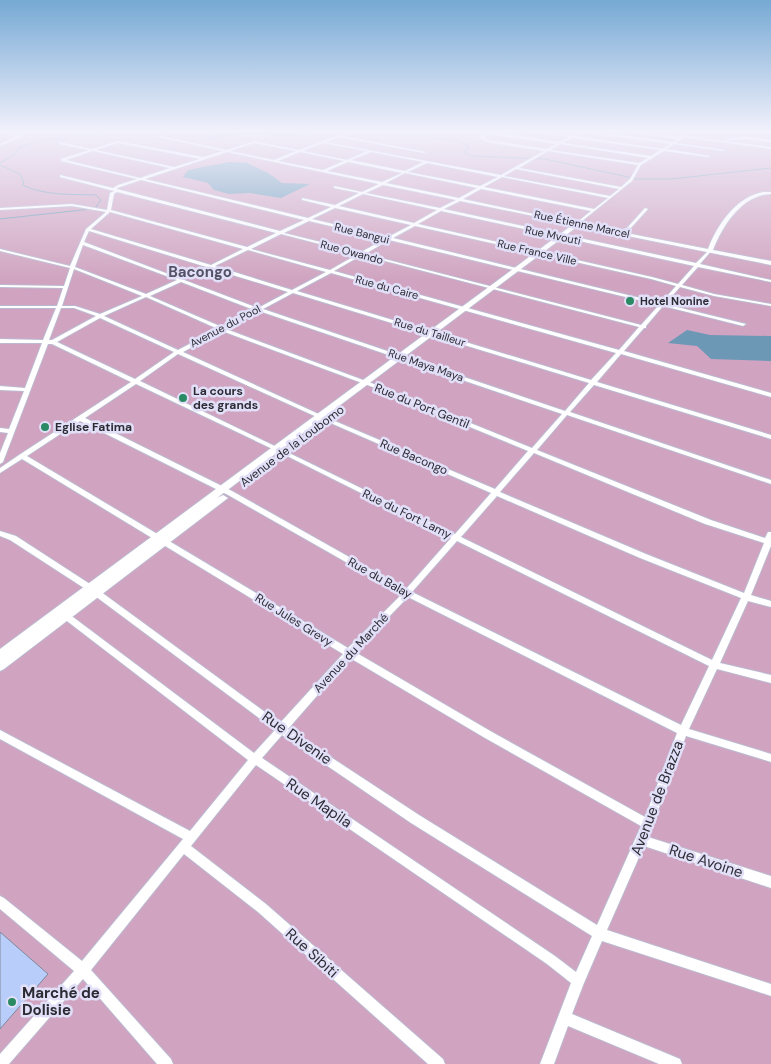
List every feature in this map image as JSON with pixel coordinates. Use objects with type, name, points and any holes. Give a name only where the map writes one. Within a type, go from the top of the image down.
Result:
[{"type":"street","name":"Rue Owando","points":[[78,181],[644,327]]},
{"type":"street","points":[[0,462],[49,342],[65,288],[88,229],[109,211],[112,193],[116,191],[115,188],[139,181]]},
{"type":"street","name":"Rue Bangui","points":[[152,181],[662,306],[743,324]]},
{"type":"street","name":"Rue Étienne Marcel","points":[[367,181],[771,263]]},
{"type":"street","points":[[212,266],[389,181]]},
{"type":"street","points":[[450,181],[594,210]]},
{"type":"street","name":"Avenue du Pool","points":[[0,471],[176,352],[329,272],[357,254],[493,181]]},
{"type":"street","points":[[525,181],[610,197]]},
{"type":"street","points":[[583,181],[622,188]]},
{"type":"street","points":[[580,223],[630,181]]},
{"type":"street","name":"Rue Mvouti","points":[[335,187],[437,211],[771,281]]},
{"type":"street","points":[[710,250],[714,238],[744,202],[754,196],[771,193]]},
{"type":"street","name":"Rue France Ville","points":[[303,199],[543,253],[714,295],[771,305]]},
{"type":"street","name":"Rue du Caire","points":[[0,208],[72,205],[109,211],[469,309],[771,395]]},
{"type":"street","points":[[618,232],[628,229],[646,209]]},
{"type":"street","name":"Avenue de la Loubomo","points":[[0,655],[93,591],[226,492],[543,253],[580,223]]},
{"type":"street","name":"Rue du Tailleur","points":[[88,229],[771,437]]},
{"type":"street","points":[[628,229],[635,236]]},
{"type":"street","name":"Rue Maya Maya","points":[[82,243],[257,309],[405,357],[564,413],[771,482]]},
{"type":"street","name":"Rue du Port Gentil","points":[[0,250],[74,268],[146,295],[220,328],[369,384],[708,522],[770,540]]},
{"type":"street","name":"Avenue du Marché","points":[[0,1064],[82,970],[255,759],[348,654],[407,593],[496,493],[531,450],[644,327],[710,250]]},
{"type":"street","points":[[0,341],[49,342],[100,316],[179,281]]},
{"type":"street","points":[[0,286],[65,288]]},
{"type":"street","name":"Rue Bacongo","points":[[0,307],[75,307],[100,316],[176,352],[496,493],[746,597],[771,604]]},
{"type":"street","name":"Rue du Fort Lamy","points":[[49,342],[280,451],[714,665],[771,679]]},
{"type":"street","points":[[0,388],[28,390]]},
{"type":"street","name":"Rue du Balay","points":[[80,418],[226,492],[407,593],[683,731],[771,758]]},
{"type":"street","points":[[0,430],[12,431]]},
{"type":"street","name":"Rue Jules Grevy","points":[[22,456],[162,539],[348,654],[647,824]]},
{"type":"street","name":"Rue Divenie","points":[[0,533],[13,538],[93,591],[282,730],[423,824],[600,934],[771,990]]},
{"type":"street","name":"Avenue de Brazza","points":[[547,1064],[578,981],[642,840],[683,731],[746,597],[770,540]]},
{"type":"street","name":"Avenue de la Loubomo","points":[[0,666],[66,616],[93,591]]},
{"type":"street","name":"Rue Mapila","points":[[66,616],[255,759],[551,960],[578,981]]},
{"type":"street","name":"Rue Sibiti","points":[[0,734],[186,842],[438,1064]]},
{"type":"street","name":"Rue Avoine","points":[[642,840],[771,882]]},
{"type":"street","points":[[0,902],[82,970],[166,1064]]},
{"type":"street","points":[[565,1018],[675,1064]]},
{"type":"shaded area","points":[[0,181],[771,181],[771,1064],[0,1064]]},
{"type":"water","points":[[198,181],[279,181],[282,183],[310,184],[281,198],[250,193],[229,194],[214,190],[208,183]]},
{"type":"water","points":[[687,330],[710,335],[771,336],[771,361],[711,359],[697,346],[668,343]]},
{"type":"building","name":"Marché de Dolisie","points":[[0,932],[48,974],[0,1029]]},
{"type":"waterway","points":[[0,219],[91,209],[96,207],[101,200],[96,195],[59,194],[31,189],[22,185],[24,183],[23,181]]},
{"type":"place","name":"Hotel Nonine","points":[[630,301]]},
{"type":"place","name":"La cours des grands","points":[[183,398]]},
{"type":"place","name":"Eglise Fatima","points":[[45,427]]},
{"type":"place","name":"Marché de Dolisie","points":[[12,1002]]},
{"type":"district","name":"Bacongo","points":[[200,272]]}]
